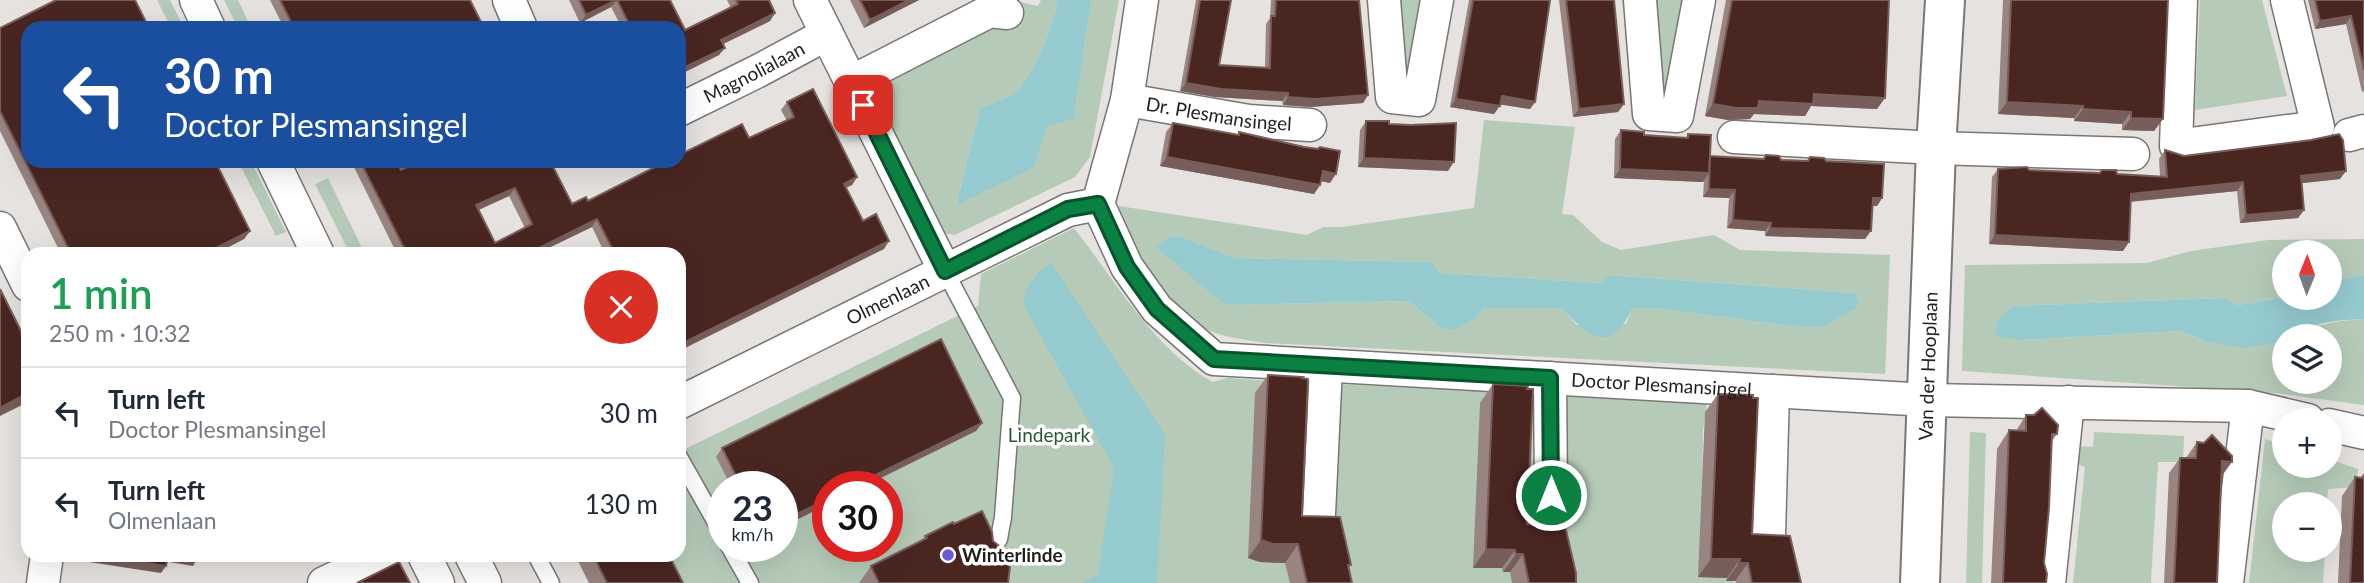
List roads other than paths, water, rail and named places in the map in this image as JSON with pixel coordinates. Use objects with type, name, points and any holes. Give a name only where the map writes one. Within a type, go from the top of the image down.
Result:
[{"type":"street","points":[[196,0],[206,21]]},
{"type":"street","points":[[509,0],[518,21]]},
{"type":"street","points":[[810,0],[945,271]]},
{"type":"street","points":[[1098,204],[1128,100],[1142,0]]},
{"type":"street","points":[[1384,0],[1392,97],[1419,100],[1437,0]]},
{"type":"street","points":[[1640,0],[1650,114],[1677,116],[1699,0]]},
{"type":"street","name":"Van der Hooplaan","points":[[1920,583],[1936,148],[1945,0]]},
{"type":"street","points":[[2181,0],[2176,146],[2318,127],[2287,0]]},
{"type":"street","points":[[851,82],[990,11],[1007,13]]},
{"type":"street","name":"Magnolialaan","points":[[686,107],[827,34]]},
{"type":"street","name":"Dr. Plesmansingel","points":[[1128,100],[1249,121],[1310,125]]},
{"type":"street","points":[[1734,137],[1936,148],[2133,154]]},
{"type":"street","points":[[276,168],[315,247]]},
{"type":"street","name":"Olmenlaan","points":[[686,400],[1068,209],[1098,204]]},
{"type":"street","name":"Doctor Plesmansingel","points":[[1098,204],[1127,267],[1157,309],[1214,359],[1928,400],[2248,406],[2272,412]]},
{"type":"street","points":[[0,228],[21,271]]},
{"type":"street","points":[[1319,514],[1326,366]]},
{"type":"street","name":"Doctor Plesmansingel","points":[[1550,378],[1551,495]]},
{"type":"street","name":"Doctor Plesmansingel","points":[[1769,535],[1773,391]]},
{"type":"street","points":[[2049,583],[2068,402]]},
{"type":"street","points":[[2227,583],[2248,406]]},
{"type":"street","points":[[2342,428],[2364,433]]},
{"type":"street","points":[[43,583],[46,562]]},
{"type":"street","points":[[324,583],[369,562]]},
{"type":"street","points":[[428,562],[438,583]]},
{"type":"street","points":[[474,562],[485,583]]},
{"type":"lane","points":[[945,271],[1012,398],[1003,517],[999,539],[989,554]]},
{"type":"lane","points":[[686,469],[707,507]]},
{"type":"lane","points":[[540,562],[551,583]]},
{"type":"lane","points":[[738,562],[750,583]]},
{"type":"water","points":[[1058,0],[1091,0],[1074,118],[1047,127],[1035,167],[956,205],[980,108],[1011,95],[1027,78],[1047,37]]},
{"type":"water","points":[[1171,237],[1182,237],[1235,258],[1431,262],[1440,273],[1602,283],[1609,275],[1855,293],[1859,303],[1856,309],[1822,327],[1799,327],[1653,308],[1633,308],[1616,332],[1608,337],[1599,337],[1591,334],[1561,308],[1484,308],[1475,319],[1454,330],[1440,327],[1409,301],[1225,305],[1156,247]]},
{"type":"water","points":[[1051,263],[1165,435],[1157,583],[1081,583],[1098,575],[1114,468],[1023,304],[1032,280]]},
{"type":"water","points":[[2364,275],[2364,319],[2321,324],[2272,324],[2272,343],[2243,348],[2206,341],[2180,331],[2021,340],[1998,337],[1996,331],[1997,320],[2013,306],[2225,298],[2238,305],[2272,299],[2272,310],[2342,310],[2342,279]]},
{"type":"place","name":"Winterlinde","points":[[948,555]]},
{"type":"park label","name":"Lindepark","points":[[1049,435]]}]
